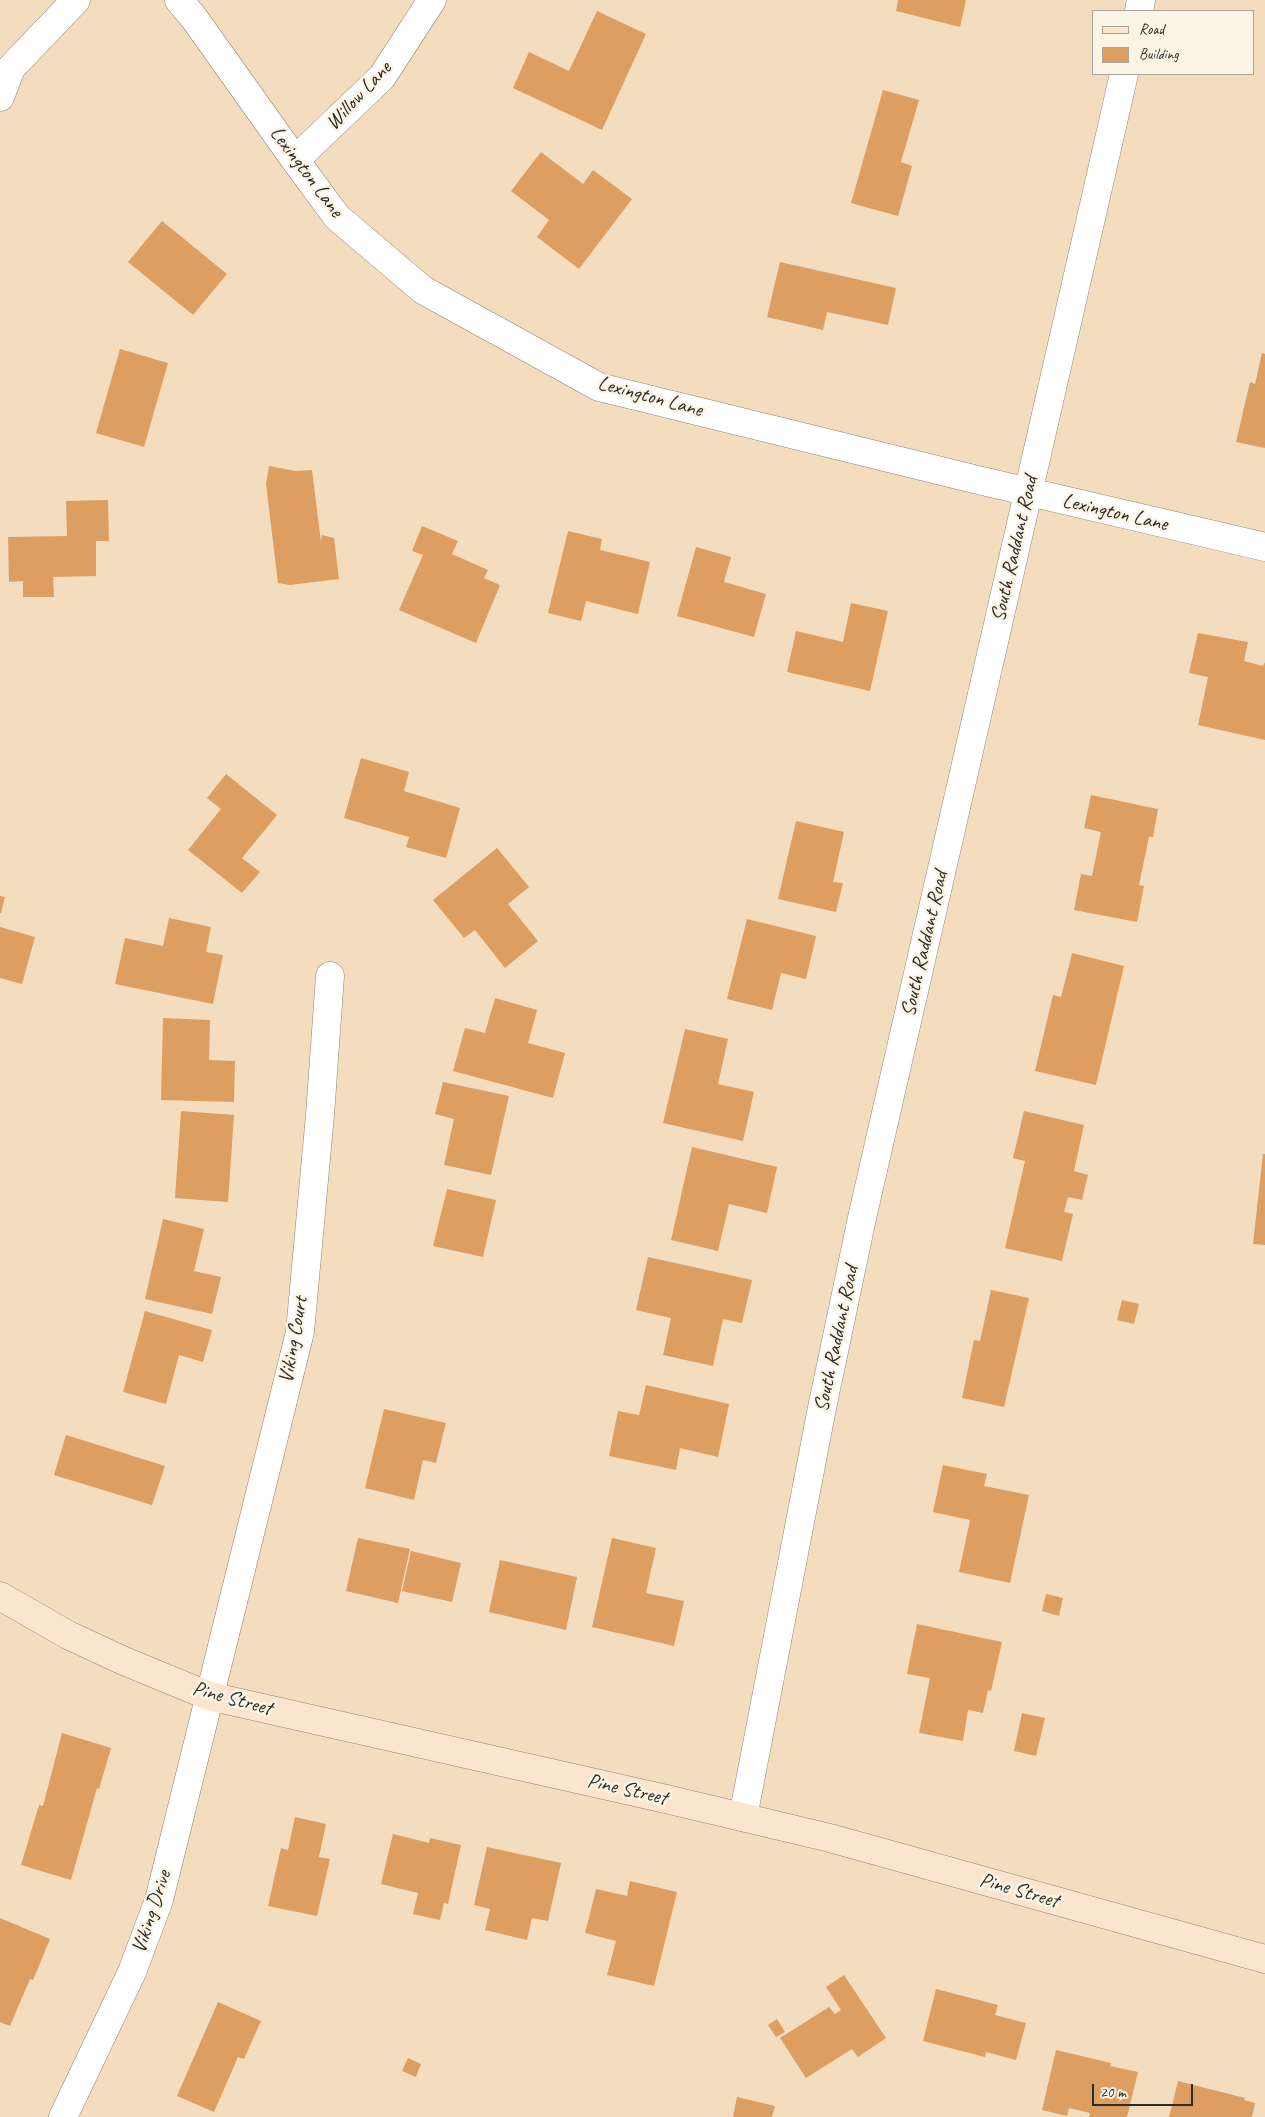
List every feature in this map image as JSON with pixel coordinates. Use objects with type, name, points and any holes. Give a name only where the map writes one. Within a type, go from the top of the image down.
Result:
[{"type":"street","points":[[0,97],[10,68],[76,0]]},
{"type":"street","name":"Lexington Lane","points":[[179,0],[338,217],[423,290],[599,387],[1028,492],[1265,547]]},
{"type":"street","name":"Willow Lane","points":[[295,160],[382,77],[432,0]]},
{"type":"street","name":"South Raddant Road","points":[[743,1817],[822,1408],[862,1218],[1124,75]]},
{"type":"street","name":"Viking Court","points":[[209,1696],[300,1332],[320,1114],[330,976]]},
{"type":"street","name":"Pine Street","points":[[0,1596],[68,1635],[124,1661],[209,1696],[830,1838],[1265,1959]]},
{"type":"street","name":"Viking Drive","points":[[63,2117],[132,1972],[159,1900],[209,1696]]},
{"type":"building","points":[[898,0],[966,0],[960,27],[896,11]]},
{"type":"building","points":[[597,11],[646,34],[602,130],[513,88],[529,52],[569,71]]},
{"type":"building","points":[[883,90],[919,100],[901,162],[912,166],[898,216],[851,203]]},
{"type":"building","points":[[541,152],[583,184],[593,170],[632,199],[579,269],[537,237],[549,220],[511,191]]},
{"type":"building","points":[[162,221],[227,274],[193,315],[128,262]]},
{"type":"building","points":[[780,262],[896,288],[888,325],[827,312],[823,330],[767,317]]},
{"type":"building","points":[[120,349],[168,363],[144,447],[96,433]]},
{"type":"building","points":[[1262,353],[1265,354],[1265,448],[1236,442],[1250,382],[1255,384]]},
{"type":"building","points":[[269,466],[296,471],[312,470],[321,542],[322,535],[334,538],[339,579],[290,585],[278,583],[266,484]]},
{"type":"building","points":[[108,500],[109,541],[96,541],[96,576],[53,577],[54,597],[23,597],[23,581],[9,582],[8,537],[67,536],[66,501]]},
{"type":"building","points":[[422,526],[458,541],[452,554],[488,570],[484,578],[500,585],[476,643],[399,610],[423,555],[412,551]]},
{"type":"building","points":[[568,531],[602,539],[600,550],[650,562],[638,614],[586,601],[581,621],[548,613]]},
{"type":"building","points":[[696,547],[731,557],[724,582],[766,594],[754,637],[677,616]]},
{"type":"building","points":[[851,603],[888,611],[870,691],[787,672],[796,631],[843,642]]},
{"type":"building","points":[[1198,633],[1248,642],[1244,661],[1263,666],[1265,662],[1265,740],[1198,725],[1208,677],[1189,673]]},
{"type":"building","points":[[361,758],[409,772],[404,791],[460,808],[446,858],[406,847],[409,837],[344,818]]},
{"type":"building","points":[[226,774],[277,815],[242,858],[260,872],[242,893],[188,850],[221,809],[207,798]]},
{"type":"building","points":[[1091,795],[1158,809],[1153,837],[1149,837],[1139,885],[1144,886],[1137,922],[1074,910],[1081,874],[1092,876],[1101,832],[1084,828]]},
{"type":"building","points":[[796,821],[844,832],[833,882],[843,883],[836,912],[778,899]]},
{"type":"building","points":[[497,848],[529,887],[508,904],[538,941],[505,968],[475,930],[464,938],[433,900]]},
{"type":"building","points":[[0,896],[5,897],[1,913],[0,913]]},
{"type":"building","points":[[169,918],[211,927],[206,952],[223,955],[213,1004],[115,984],[125,938],[163,946]]},
{"type":"building","points":[[747,919],[816,936],[806,979],[781,973],[772,1010],[727,999]]},
{"type":"building","points":[[0,927],[35,937],[22,984],[0,978]]},
{"type":"building","points":[[1072,953],[1124,966],[1096,1085],[1035,1071],[1053,995],[1061,997]]},
{"type":"building","points":[[495,998],[537,1010],[528,1043],[565,1053],[553,1098],[453,1071],[465,1028],[485,1033]]},
{"type":"building","points":[[163,1018],[210,1020],[209,1060],[235,1061],[234,1102],[161,1100]]},
{"type":"building","points":[[685,1029],[728,1039],[718,1084],[754,1092],[743,1141],[663,1123]]},
{"type":"building","points":[[443,1082],[509,1096],[491,1175],[444,1165],[454,1119],[435,1114]]},
{"type":"building","points":[[181,1111],[234,1115],[228,1202],[175,1198]]},
{"type":"building","points":[[1024,1111],[1084,1125],[1074,1171],[1088,1175],[1082,1200],[1068,1197],[1064,1212],[1073,1214],[1062,1261],[1005,1248],[1025,1161],[1013,1158]]},
{"type":"building","points":[[692,1147],[777,1167],[767,1213],[729,1204],[718,1251],[671,1240]]},
{"type":"building","points":[[1263,1154],[1265,1154],[1265,1245],[1253,1244]]},
{"type":"building","points":[[447,1189],[496,1200],[483,1257],[433,1246]]},
{"type":"building","points":[[163,1219],[204,1229],[194,1271],[221,1277],[212,1314],[145,1299]]},
{"type":"building","points":[[648,1257],[752,1280],[742,1323],[723,1319],[713,1366],[663,1355],[671,1318],[636,1310]]},
{"type":"building","points":[[991,1290],[1029,1298],[1004,1407],[962,1398],[974,1340],[980,1341]]},
{"type":"building","points":[[1122,1300],[1139,1304],[1134,1324],[1117,1320]]},
{"type":"building","points":[[145,1311],[212,1330],[203,1362],[179,1355],[166,1404],[123,1392]]},
{"type":"building","points":[[646,1385],[729,1404],[718,1457],[680,1448],[676,1470],[609,1456],[618,1411],[639,1415]]},
{"type":"building","points":[[384,1409],[446,1423],[436,1463],[423,1460],[414,1500],[365,1488]]},
{"type":"building","points":[[66,1435],[165,1466],[152,1505],[54,1475]]},
{"type":"building","points":[[943,1465],[987,1474],[984,1486],[1029,1495],[1010,1583],[959,1572],[970,1520],[933,1512]]},
{"type":"building","points":[[358,1538],[410,1549],[398,1603],[346,1591]]},
{"type":"building","points":[[612,1538],[656,1548],[646,1593],[684,1601],[674,1646],[592,1627]]},
{"type":"building","points":[[411,1551],[461,1563],[452,1602],[402,1591]]},
{"type":"building","points":[[500,1560],[577,1577],[566,1630],[489,1612]]},
{"type":"building","points":[[1046,1594],[1063,1598],[1059,1616],[1042,1611]]},
{"type":"building","points":[[917,1624],[1002,1642],[991,1691],[988,1690],[983,1713],[968,1710],[963,1741],[919,1733],[930,1678],[907,1674]]},
{"type":"building","points":[[1022,1713],[1045,1718],[1036,1756],[1014,1751]]},
{"type":"building","points":[[62,1733],[111,1748],[99,1789],[97,1788],[71,1880],[21,1865],[39,1805],[43,1806]]},
{"type":"building","points":[[295,1817],[326,1824],[319,1857],[330,1859],[317,1916],[268,1906],[281,1848],[288,1850]]},
{"type":"building","points":[[393,1834],[429,1843],[430,1838],[461,1845],[448,1904],[444,1903],[440,1920],[413,1914],[418,1893],[381,1884]]},
{"type":"building","points":[[487,1847],[561,1863],[548,1921],[532,1918],[527,1940],[485,1930],[490,1909],[474,1905]]},
{"type":"building","points":[[630,1881],[677,1892],[654,1986],[607,1975],[616,1941],[585,1933],[596,1889],[627,1896]]},
{"type":"building","points":[[0,1918],[50,1939],[33,1980],[30,1979],[10,2026],[0,2022]]},
{"type":"building","points":[[844,1975],[886,2038],[858,2057],[852,2049],[806,2078],[780,2038],[829,2007],[835,2014],[841,2010],[826,1987]]},
{"type":"building","points":[[936,1989],[998,2005],[995,2015],[1026,2023],[1016,2060],[986,2052],[985,2057],[923,2041]]},
{"type":"building","points":[[218,2002],[261,2021],[244,2059],[238,2057],[214,2112],[177,2096]]},
{"type":"building","points":[[777,2019],[785,2032],[776,2037],[768,2025]]},
{"type":"building","points":[[1056,2050],[1111,2063],[1110,2066],[1138,2072],[1127,2117],[1089,2117],[1090,2113],[1069,2108],[1067,2116],[1042,2110]]},
{"type":"building","points":[[408,2058],[421,2064],[416,2077],[402,2071]]},
{"type":"building","points":[[1178,2081],[1245,2098],[1244,2100],[1255,2103],[1252,2117],[1169,2117]]},
{"type":"building","points":[[737,2097],[775,2106],[772,2117],[733,2117]]}]
